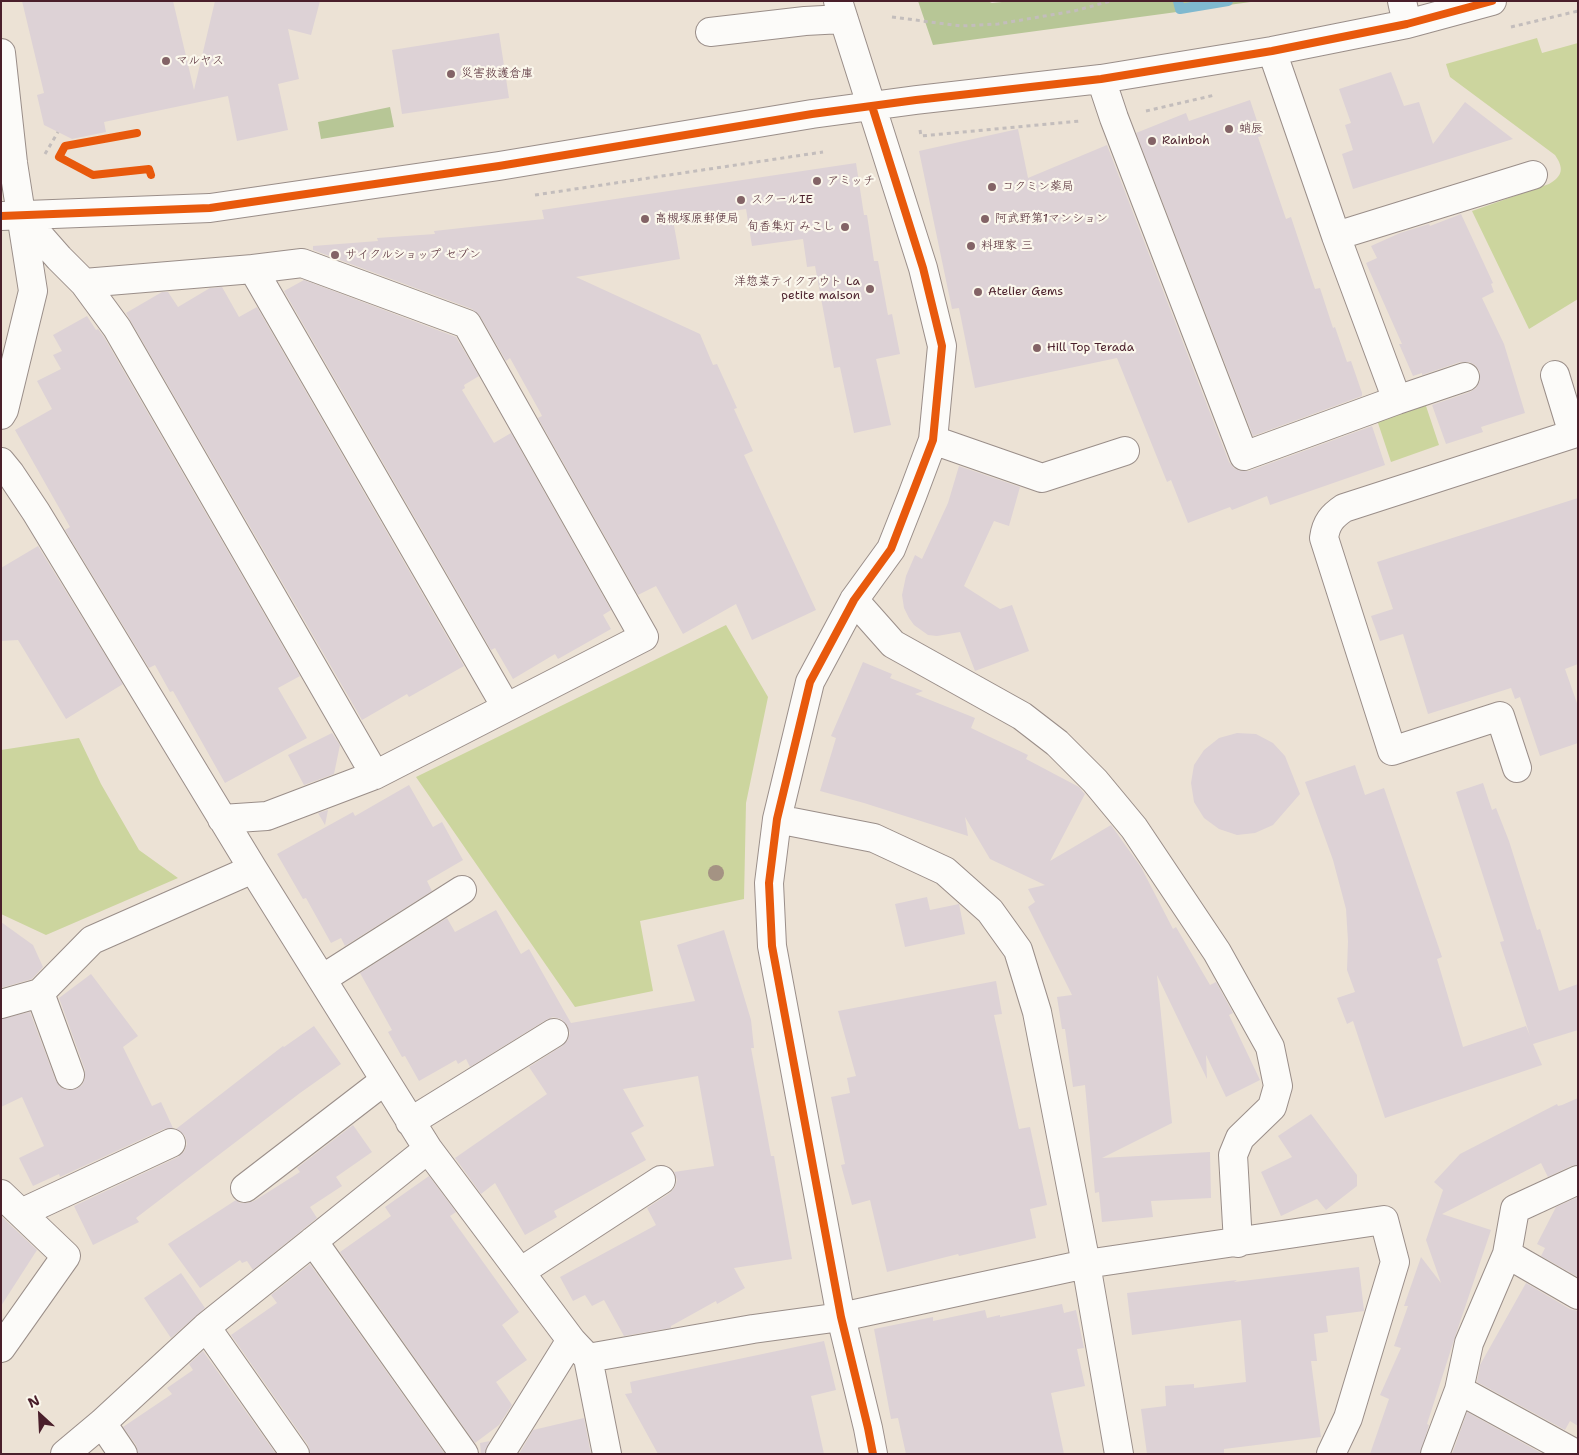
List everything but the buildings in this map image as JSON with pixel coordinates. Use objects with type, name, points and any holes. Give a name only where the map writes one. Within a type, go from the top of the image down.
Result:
[{"type":"street","points":[[12,216],[210,208],[489,167],[872,106],[1101,79],[1272,51],[1404,12],[1492,1]]},
{"type":"street","points":[[710,32],[805,21],[841,10],[924,268],[942,346],[934,440],[890,549],[854,600],[810,682],[777,819],[769,882],[772,946],[841,1317],[868,1428],[872,1454]]},
{"type":"street","points":[[1272,51],[1336,236],[1397,400]]},
{"type":"street","points":[[1,53],[14,163],[12,216],[33,291],[2,411]]},
{"type":"street","points":[[1101,79],[1114,118],[1244,456],[1465,377]]},
{"type":"street","points":[[1336,236],[1533,175]]},
{"type":"street","points":[[12,216],[84,283],[117,328],[375,775]]},
{"type":"street","points":[[84,283],[302,263],[467,324],[644,637],[375,775],[267,816],[222,818]]},
{"type":"street","points":[[253,269],[506,707]]},
{"type":"street","points":[[1516,768],[1500,716],[1392,751],[1324,538],[1325,528],[1329,520],[1344,508],[1576,433],[1555,375]]},
{"type":"street","points":[[934,440],[1042,478],[1125,451]]},
{"type":"street","points":[[1,462],[36,512],[253,869],[410,1122],[428,1149],[579,1349],[607,1454]]},
{"type":"street","points":[[854,600],[893,644],[1022,716],[1058,743],[1095,781],[1134,828],[1217,952],[1270,1047],[1278,1086],[1272,1106],[1240,1138],[1233,1155],[1238,1243]]},
{"type":"street","points":[[777,819],[874,838],[945,870],[990,911],[1018,950],[1037,1012],[1086,1264],[1119,1454]]},
{"type":"street","points":[[1,1004],[40,993],[92,940],[253,869]]},
{"type":"street","points":[[322,979],[462,890]]},
{"type":"street","points":[[40,993],[70,1075]]},
{"type":"street","points":[[410,1122],[554,1033]]},
{"type":"street","points":[[244,1188],[384,1081]]},
{"type":"street","points":[[21,1213],[171,1143]]},
{"type":"street","points":[[65,1454],[102,1423],[206,1327],[428,1149]]},
{"type":"street","points":[[520,1272],[662,1180]]},
{"type":"street","points":[[1435,1454],[1459,1390],[1470,1343],[1507,1254],[1515,1209],[1578,1180]]},
{"type":"street","points":[[1,1194],[66,1256],[1,1348]]},
{"type":"street","points":[[500,1454],[579,1349],[841,1317],[1086,1264],[1384,1220],[1395,1262],[1348,1418],[1331,1454]]},
{"type":"street","points":[[313,1240],[464,1454]]},
{"type":"street","points":[[1507,1254],[1578,1296]]},
{"type":"street","points":[[206,1327],[295,1454]]},
{"type":"street","points":[[1459,1390],[1576,1454]]},
{"type":"street","points":[[102,1423],[123,1454]]},
{"type":"path","points":[[892,17],[962,26],[998,24],[1074,11],[1111,1]]},
{"type":"path","points":[[50,146],[58,132]]},
{"type":"green space","points":[[918,1],[987,1],[992,3],[1012,1],[1258,1],[933,45]]},
{"type":"green space","points":[[1537,38],[1542,53],[1578,43],[1578,299],[1529,329],[1472,211],[1549,184],[1559,175],[1561,171],[1560,164],[1555,155],[1450,77],[1446,64]]},
{"type":"green space","points":[[390,107],[394,127],[321,139],[318,122]]},
{"type":"green space","points":[[1425,403],[1439,445],[1391,462],[1377,420]]},
{"type":"green space","points":[[726,625],[768,697],[746,803],[744,899],[640,921],[653,991],[575,1007],[416,777]]},
{"type":"green space","points":[[79,738],[101,784],[139,850],[178,878],[46,935],[1,914],[1,750]]},
{"type":"waterway","points":[[1178,1],[1180,9],[1228,1]]},
{"type":"cycle path","points":[[1,216],[210,208],[499,166],[812,114],[1101,79],[1272,51],[1407,24],[1492,1]]},
{"type":"cycle path","points":[[872,106],[923,268],[942,346],[933,440],[891,549],[854,600],[810,682],[777,819],[769,883],[772,946],[841,1317],[873,1454]]},
{"type":"cycle path","points":[[137,133],[65,146],[59,157],[93,175],[149,169],[151,175]]},
{"type":"place","name":"マルヤス","points":[[166,61]]},
{"type":"place","name":"災害救護倉庫","points":[[451,74]]},
{"type":"place","name":"蛸辰","points":[[1229,129]]},
{"type":"place","name":"Rainboh","points":[[1152,141]]},
{"type":"place","name":"アミッチ","points":[[817,181]]},
{"type":"place","name":"コクミン薬局","points":[[992,187]]},
{"type":"place","name":"スクールIE","points":[[741,200]]},
{"type":"place","name":"高槻塚原郵便局","points":[[645,219]]},
{"type":"place","name":"阿武野第1マンション","points":[[985,219]]},
{"type":"place","name":"旬香集灯 みこし","points":[[845,227]]},
{"type":"place","name":"料理家 三","points":[[971,246]]},
{"type":"place","name":"サイクルショップ セブン","points":[[335,255]]},
{"type":"place","name":"洋惣菜テイクアウト La petite maison","points":[[870,289]]},
{"type":"place","name":"Atelier Gems","points":[[978,292]]},
{"type":"place","name":"Hill Top Terada","points":[[1037,348]]}]
